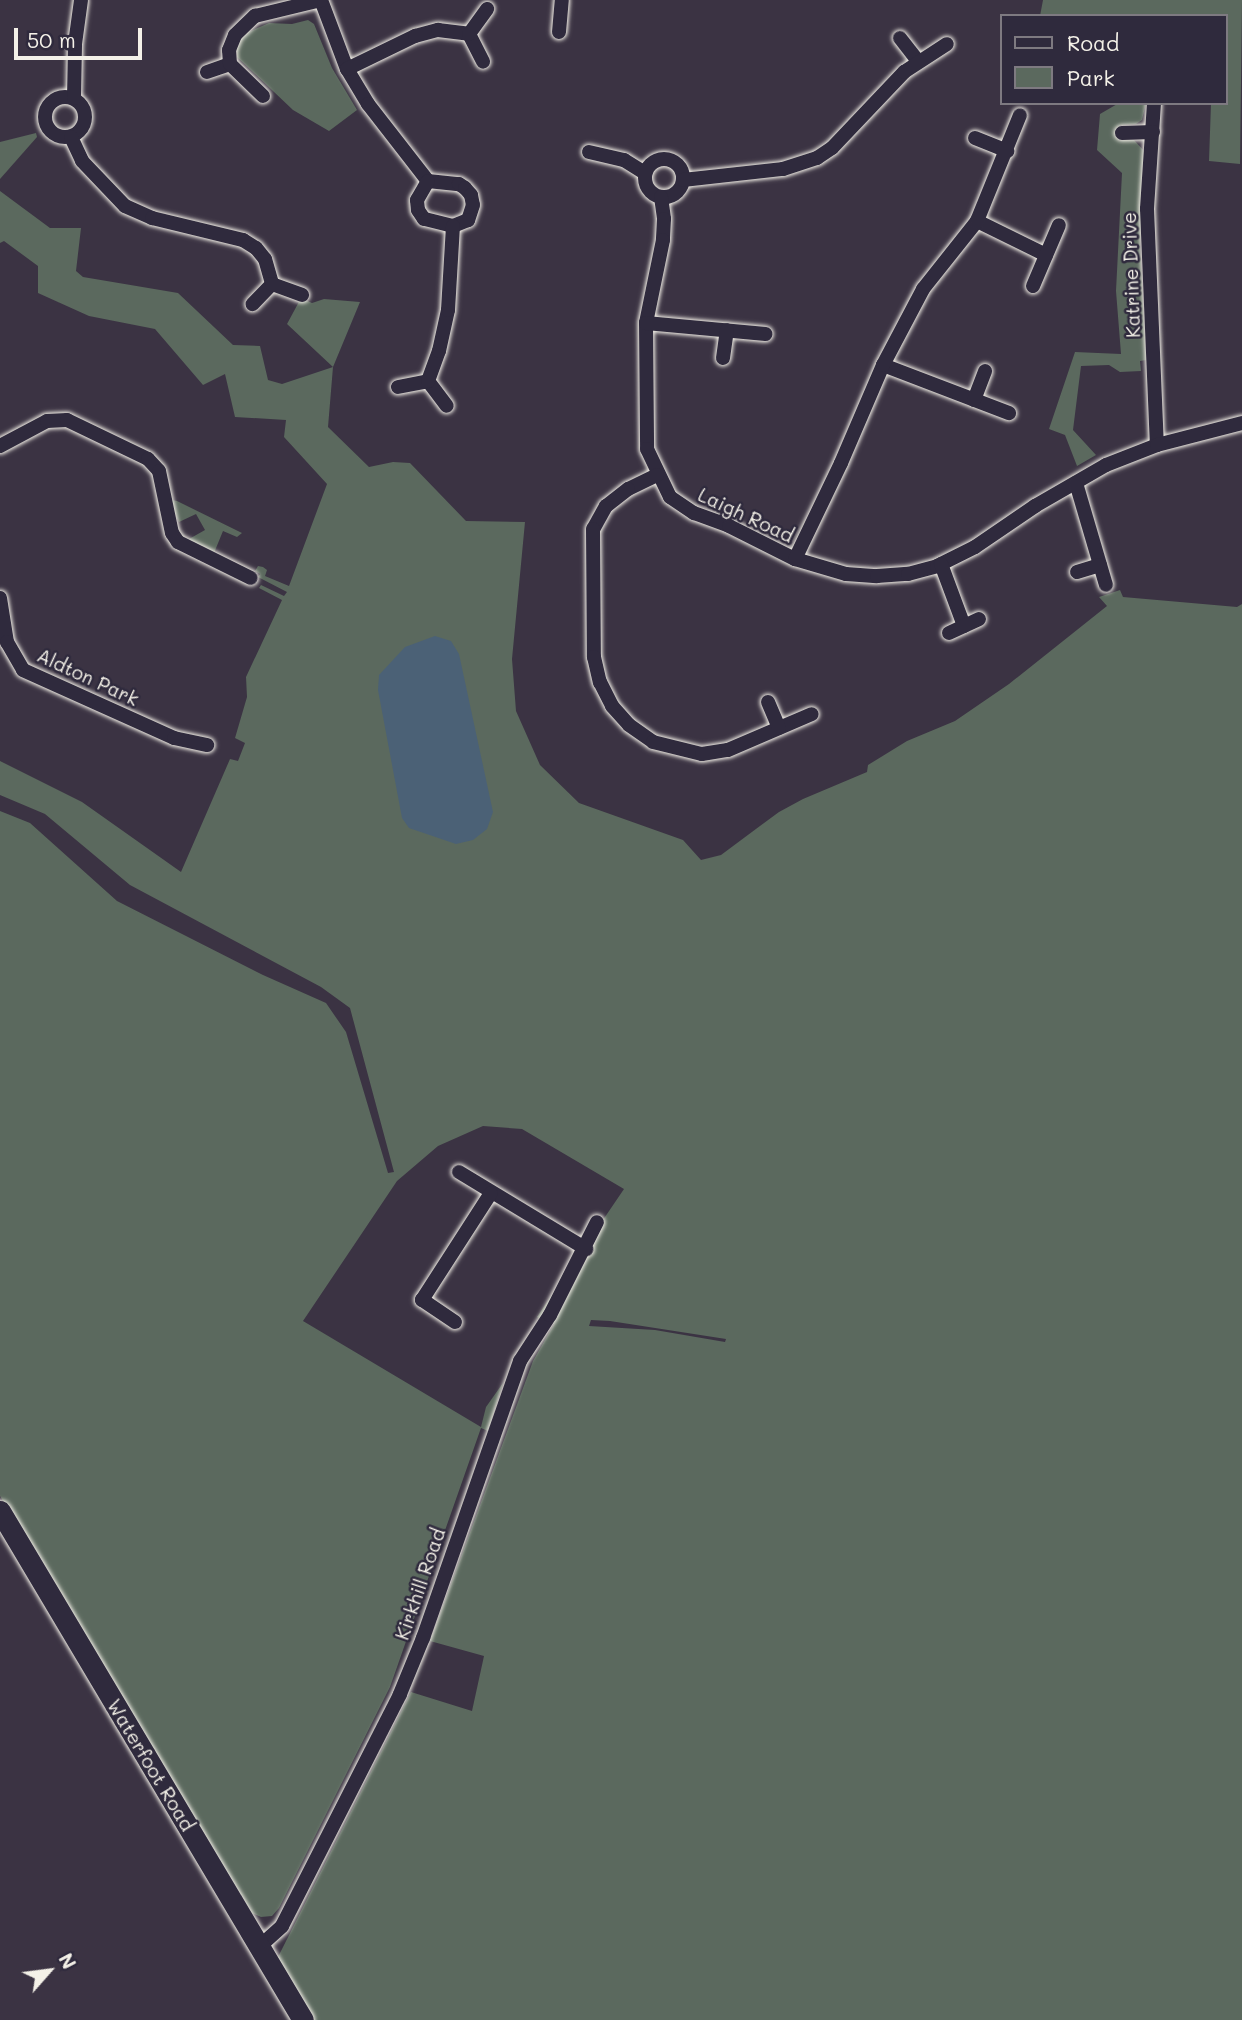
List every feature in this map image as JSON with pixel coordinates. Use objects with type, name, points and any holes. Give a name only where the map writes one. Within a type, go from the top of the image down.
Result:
[{"type":"street","points":[[74,99],[75,44],[81,0]]},
{"type":"street","points":[[263,96],[230,64],[229,50],[243,24],[255,16],[321,0],[347,69],[368,104],[428,181],[459,184],[471,195],[473,205],[468,220],[453,226],[432,223],[418,210],[418,194],[428,181]]},
{"type":"street","points":[[559,32],[562,0]]},
{"type":"street","points":[[469,34],[487,9]]},
{"type":"street","points":[[347,69],[415,36],[438,30],[469,34]]},
{"type":"street","points":[[469,34],[483,62]]},
{"type":"street","points":[[900,38],[918,61]]},
{"type":"street","points":[[683,180],[783,169],[817,158],[832,148],[904,72],[947,44]]},
{"type":"street","points":[[207,72],[230,64]]},
{"type":"street","points":[[54,99],[74,99],[84,108],[86,116],[82,129],[71,137],[53,134],[44,117],[54,99]]},
{"type":"street","name":"Katrine Drive","points":[[1154,105],[1147,209],[1157,445]]},
{"type":"street","points":[[794,559],[841,463],[883,365],[923,289],[976,221],[1020,115]]},
{"type":"street","points":[[1122,133],[1153,132]]},
{"type":"street","points":[[71,137],[82,160],[125,206],[152,218],[243,240],[265,259],[272,284]]},
{"type":"street","points":[[975,138],[1007,151]]},
{"type":"street","points":[[589,152],[624,160],[645,173]]},
{"type":"street","points":[[670,159],[680,168],[683,180],[673,195],[661,197],[646,186],[645,173],[652,162],[670,159]]},
{"type":"street","name":"Laigh Road","points":[[661,197],[663,240],[646,323],[648,449],[657,475],[670,497],[694,513],[729,526],[794,559],[846,574],[908,574],[941,564],[975,547],[1035,506],[1119,459],[1157,445],[1242,424]]},
{"type":"street","points":[[976,221],[1045,254]]},
{"type":"street","points":[[1032,286],[1059,225]]},
{"type":"street","points":[[428,381],[439,351],[448,310],[453,226]]},
{"type":"street","points":[[272,284],[302,295]]},
{"type":"street","points":[[253,304],[272,284]]},
{"type":"street","points":[[646,323],[765,334]]},
{"type":"street","points":[[723,358],[727,330]]},
{"type":"street","points":[[883,365],[1009,413]]},
{"type":"street","points":[[974,400],[985,371]]},
{"type":"street","points":[[398,387],[428,381]]},
{"type":"street","points":[[428,381],[447,406]]},
{"type":"street","points":[[0,446],[47,421],[67,420],[148,459],[159,471],[172,533],[177,542],[251,578]]},
{"type":"street","points":[[657,475],[628,489],[606,506],[593,529],[594,657],[600,682],[612,706],[629,725],[653,742],[675,750],[702,754],[728,750],[812,714]]},
{"type":"street","points":[[1076,483],[1106,585]]},
{"type":"street","points":[[941,564],[964,626]]},
{"type":"street","points":[[1077,572],[1100,565]]},
{"type":"street","name":"Aldton Park","points":[[0,598],[7,642],[23,670],[174,738],[207,745]]},
{"type":"street","points":[[949,633],[979,619]]},
{"type":"street","points":[[768,702],[779,729]]},
{"type":"street","points":[[459,1172],[586,1249]]},
{"type":"street","points":[[455,1322],[422,1300],[491,1193]]},
{"type":"street","name":"Kirkhill Road","points":[[259,1947],[282,1926],[400,1694],[423,1638],[520,1361],[550,1315],[586,1249],[597,1222]]},
{"type":"street","name":"Waterfoot Road","points":[[0,1511],[303,2020]]},
{"type":"green space","points":[[1043,0],[1242,0],[1240,164],[1209,161],[1211,105],[1228,105],[1228,14],[1040,14]]},
{"type":"green space","points":[[308,20],[314,24],[332,68],[357,110],[329,131],[293,110],[237,57],[237,47],[244,34],[269,23],[292,24]]},
{"type":"green space","points":[[1116,105],[1146,105],[1142,120],[1136,124],[1120,125],[1120,138],[1134,140],[1145,152],[1140,244],[1146,360],[1140,361],[1141,371],[1120,372],[1109,365],[1081,366],[1073,430],[1096,455],[1077,466],[1065,435],[1049,429],[1075,352],[1121,354],[1116,291],[1122,173],[1097,150],[1100,114]]},
{"type":"green space","points":[[36,133],[37,137],[0,179],[0,142]]},
{"type":"green space","points":[[0,191],[50,228],[81,228],[76,271],[83,277],[178,293],[233,345],[260,346],[268,380],[282,384],[333,367],[328,427],[369,467],[393,462],[410,463],[466,521],[525,522],[512,659],[516,711],[540,765],[579,803],[683,840],[701,860],[721,855],[779,812],[803,799],[867,772],[868,765],[907,741],[955,721],[1009,684],[1107,606],[1099,597],[1120,590],[1123,597],[1237,607],[1242,604],[1242,2020],[312,2020],[275,1963],[411,1692],[472,1711],[484,1656],[430,1641],[533,1361],[554,1324],[537,1317],[624,1189],[522,1129],[483,1126],[438,1146],[397,1181],[303,1321],[481,1427],[486,1407],[503,1383],[488,1431],[481,1428],[390,1687],[279,1908],[272,1916],[261,1917],[252,1913],[0,1496],[0,811],[30,823],[117,901],[263,975],[326,1003],[346,1032],[388,1173],[394,1172],[350,1008],[321,987],[130,885],[45,814],[0,795],[0,761],[82,802],[181,872],[230,759],[238,761],[245,743],[235,738],[247,697],[246,677],[282,600],[259,588],[261,585],[284,596],[287,592],[258,577],[260,574],[255,571],[258,566],[263,567],[267,570],[265,576],[289,586],[327,484],[284,437],[286,420],[235,417],[225,374],[203,385],[155,329],[89,316],[38,293],[38,266],[4,241],[0,243]],"holes":[[[591,1320],[726,1339],[725,1342],[655,1330],[589,1326]]]},
{"type":"green space","points":[[301,298],[312,303],[324,299],[360,302],[333,367],[287,324]]},
{"type":"green space","points":[[172,500],[242,533],[237,537],[223,531],[214,553],[191,542],[189,539],[205,530],[196,514],[179,522],[170,505]]},
{"type":"water","points":[[435,636],[451,641],[459,654],[493,812],[487,829],[473,840],[456,844],[409,828],[402,818],[378,690],[379,675],[405,647]]}]
